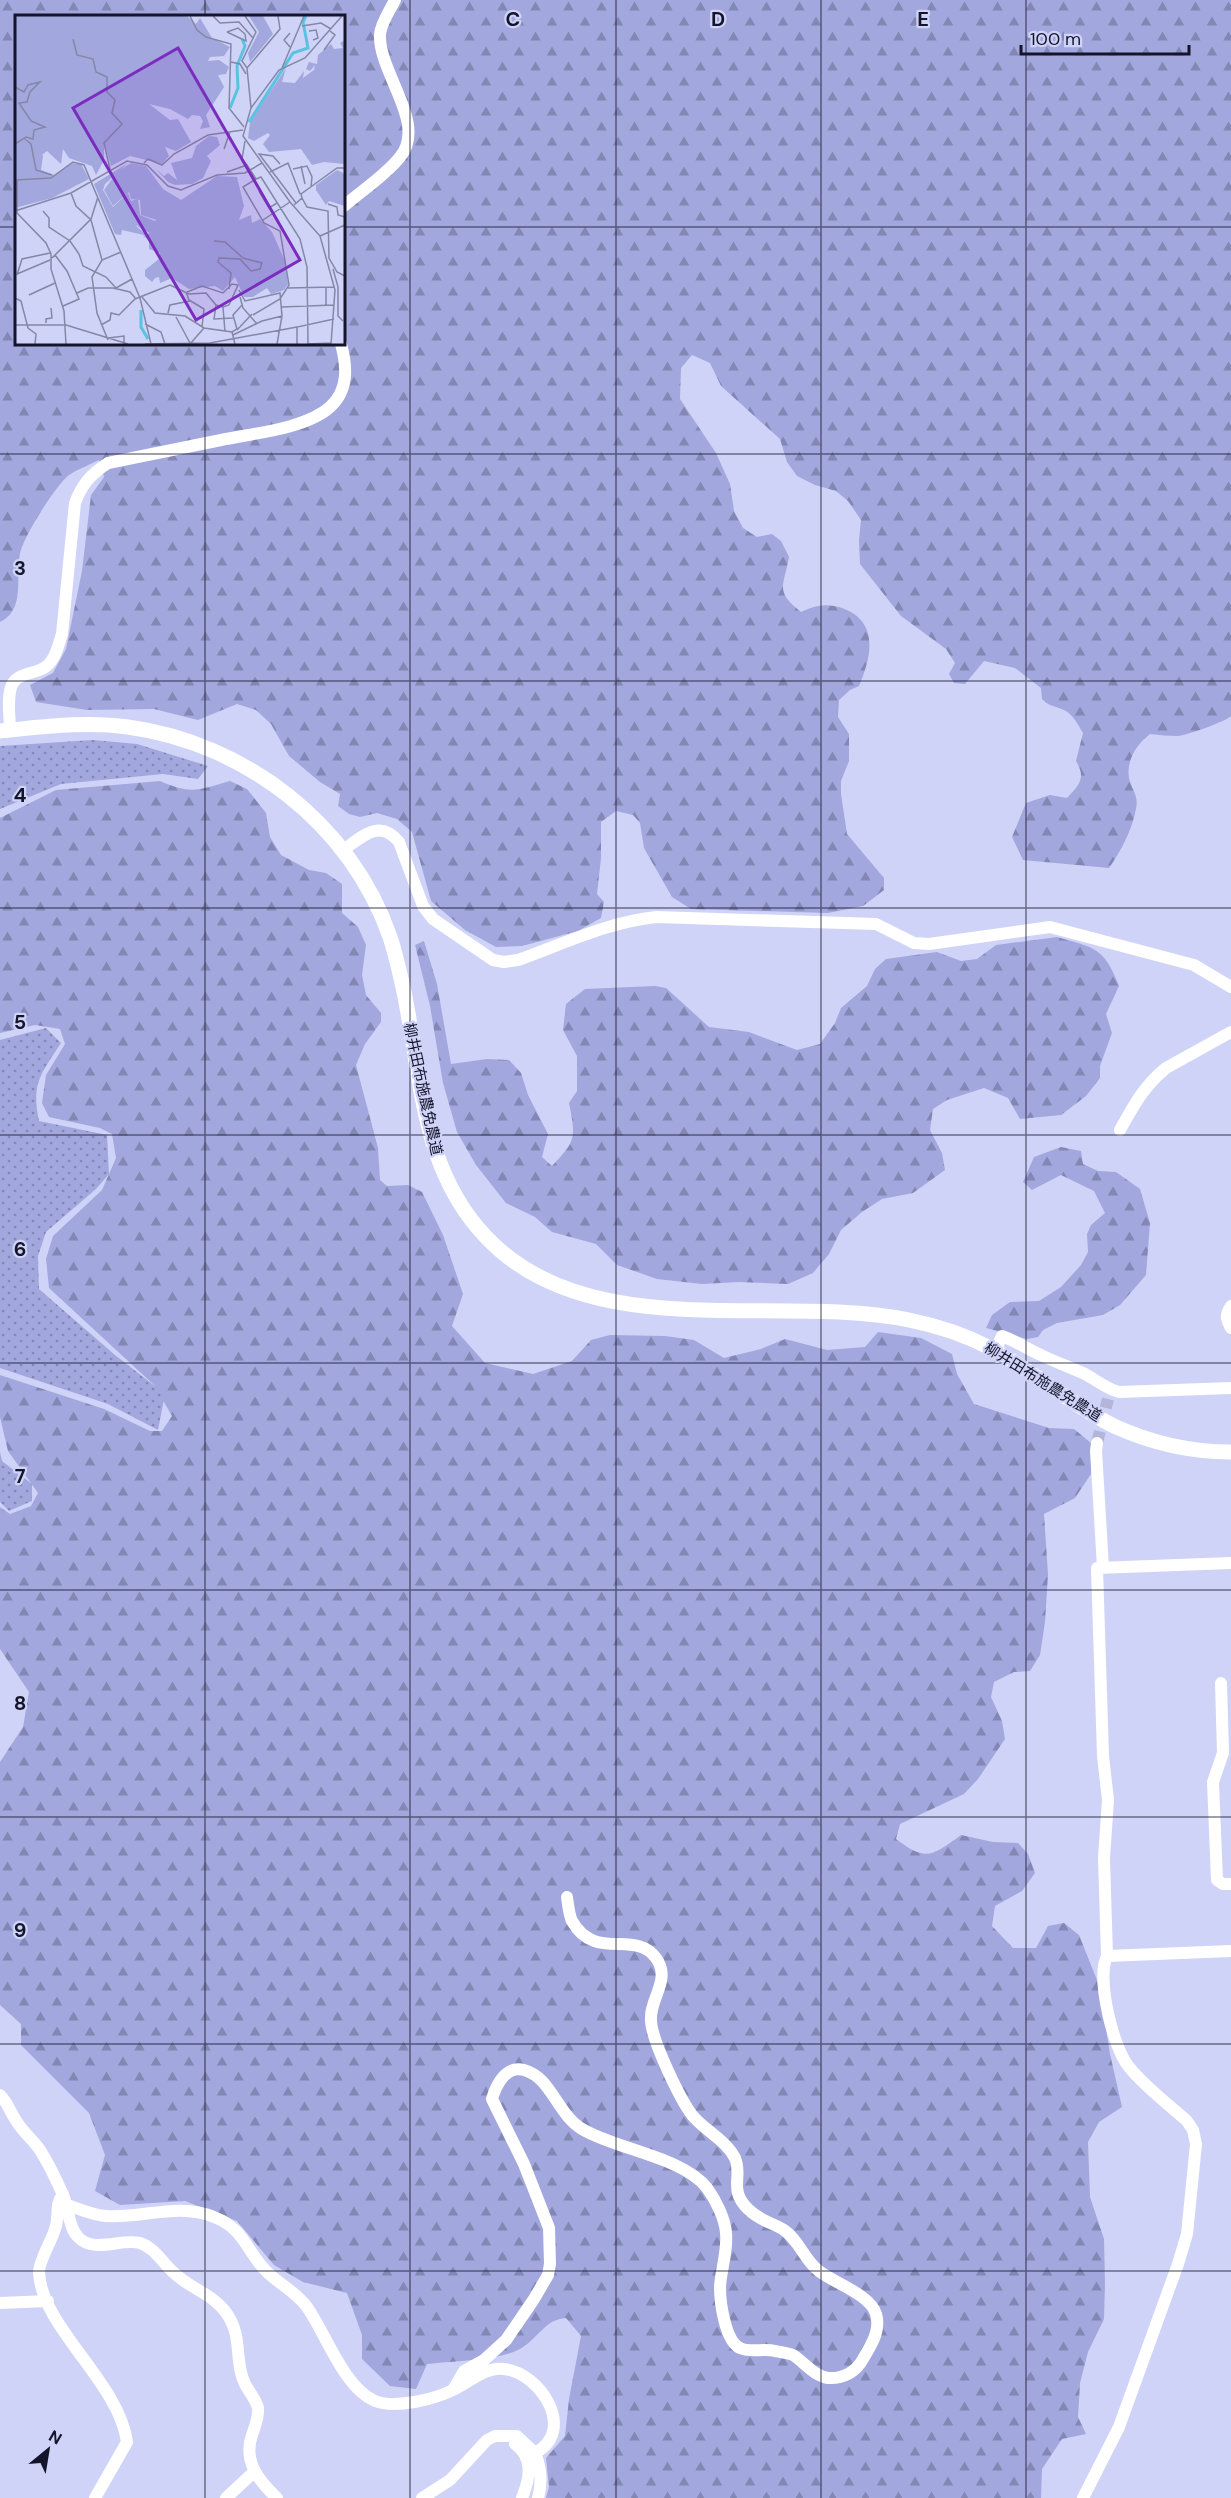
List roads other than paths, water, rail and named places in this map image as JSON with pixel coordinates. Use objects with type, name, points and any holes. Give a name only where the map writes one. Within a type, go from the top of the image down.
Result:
[{"type":"street","points":[[345,205],[400,157],[408,142],[409,127],[383,54],[380,32],[395,0]]},
{"type":"street","points":[[5,730],[13,683],[21,675],[43,669],[51,662],[57,650],[62,634],[75,503],[80,488],[93,472],[108,464],[270,430],[317,417],[332,406],[344,389],[346,376],[341,345]]},
{"type":"street","name":"柳井田布施農免農道","points":[[5,730],[70,724],[125,726],[172,736],[202,745],[250,768],[302,806],[342,851],[364,885],[390,937],[403,990],[426,1116],[441,1171],[458,1203],[473,1223],[506,1257],[554,1286],[598,1300],[675,1308],[802,1311],[904,1319],[960,1334],[995,1351],[1076,1404],[1113,1425],[1167,1444],[1231,1452]]},
{"type":"street","points":[[342,851],[375,830],[384,829],[393,834],[399,842],[423,906],[433,919],[482,954],[504,962],[518,960],[613,925],[635,919],[656,917],[876,924],[914,943],[929,944],[1050,927],[1194,965],[1231,987]]},
{"type":"street","points":[[1120,1130],[1142,1090],[1156,1076],[1166,1068],[1231,1032]]},
{"type":"street","points":[[1231,1306],[1226,1312],[1226,1320],[1231,1328]]},
{"type":"street","points":[[995,1351],[1002,1336],[1015,1340],[1041,1356],[1068,1365],[1104,1384],[1109,1394],[1231,1388]]},
{"type":"street","points":[[1097,1443],[1095,1451],[1102,1567]]},
{"type":"street","points":[[1083,2498],[1119,2427],[1178,2264],[1187,2234],[1196,2144],[1193,2130],[1187,2121],[1127,2066],[1110,2023],[1106,2000],[1103,1965],[1107,1956],[1104,1858],[1108,1800],[1103,1756],[1097,1568],[1231,1563]]},
{"type":"street","points":[[1221,1683],[1222,1753],[1213,1782],[1217,1880],[1223,1884],[1231,1884]]},
{"type":"street","points":[[453,2390],[464,2371],[484,2360],[506,2340],[548,2275],[549,2228],[524,2164],[492,2099],[497,2084],[510,2071],[522,2069],[543,2080],[560,2110],[582,2129],[674,2166],[695,2177],[706,2187],[718,2207],[726,2232],[720,2289],[725,2326],[734,2345],[743,2350],[766,2349],[792,2355],[826,2378],[846,2376],[860,2366],[875,2338],[876,2313],[869,2302],[821,2273],[810,2263],[798,2242],[783,2229],[764,2222],[747,2207],[737,2193],[735,2159],[721,2141],[693,2115],[659,2052],[650,2019],[663,1976],[656,1957],[645,1949],[629,1944],[603,1945],[592,1941],[572,1920],[567,1897]]},
{"type":"street","points":[[1107,1956],[1231,1951]]},
{"type":"street","points":[[0,2095],[8,2103],[16,2121],[39,2148],[65,2199],[72,2229],[82,2241],[97,2244],[132,2241],[142,2244],[154,2250],[183,2281],[217,2302],[228,2314],[236,2330],[242,2374],[258,2408],[249,2446],[254,2472],[277,2498]]},
{"type":"street","points":[[95,2498],[127,2442],[113,2402],[63,2328],[48,2301],[39,2272],[57,2224],[57,2201],[65,2199],[92,2214],[108,2217],[161,2211],[196,2212],[214,2217],[243,2237],[263,2268],[306,2306],[350,2379],[362,2393],[376,2401],[391,2404],[420,2401],[453,2390],[491,2369],[504,2369],[530,2380],[541,2390],[552,2408],[554,2429],[551,2440],[535,2453]]},
{"type":"street","points":[[0,2303],[48,2301]]},
{"type":"street","points":[[422,2498],[457,2473],[487,2440],[495,2436],[517,2436],[535,2453],[540,2468],[538,2498]]},
{"type":"street","points":[[504,2436],[526,2455],[529,2466],[522,2498]]},
{"type":"street","points":[[226,2498],[254,2472]]},
{"type":"tunnel","points":[[1097,1443],[1108,1399]]}]
